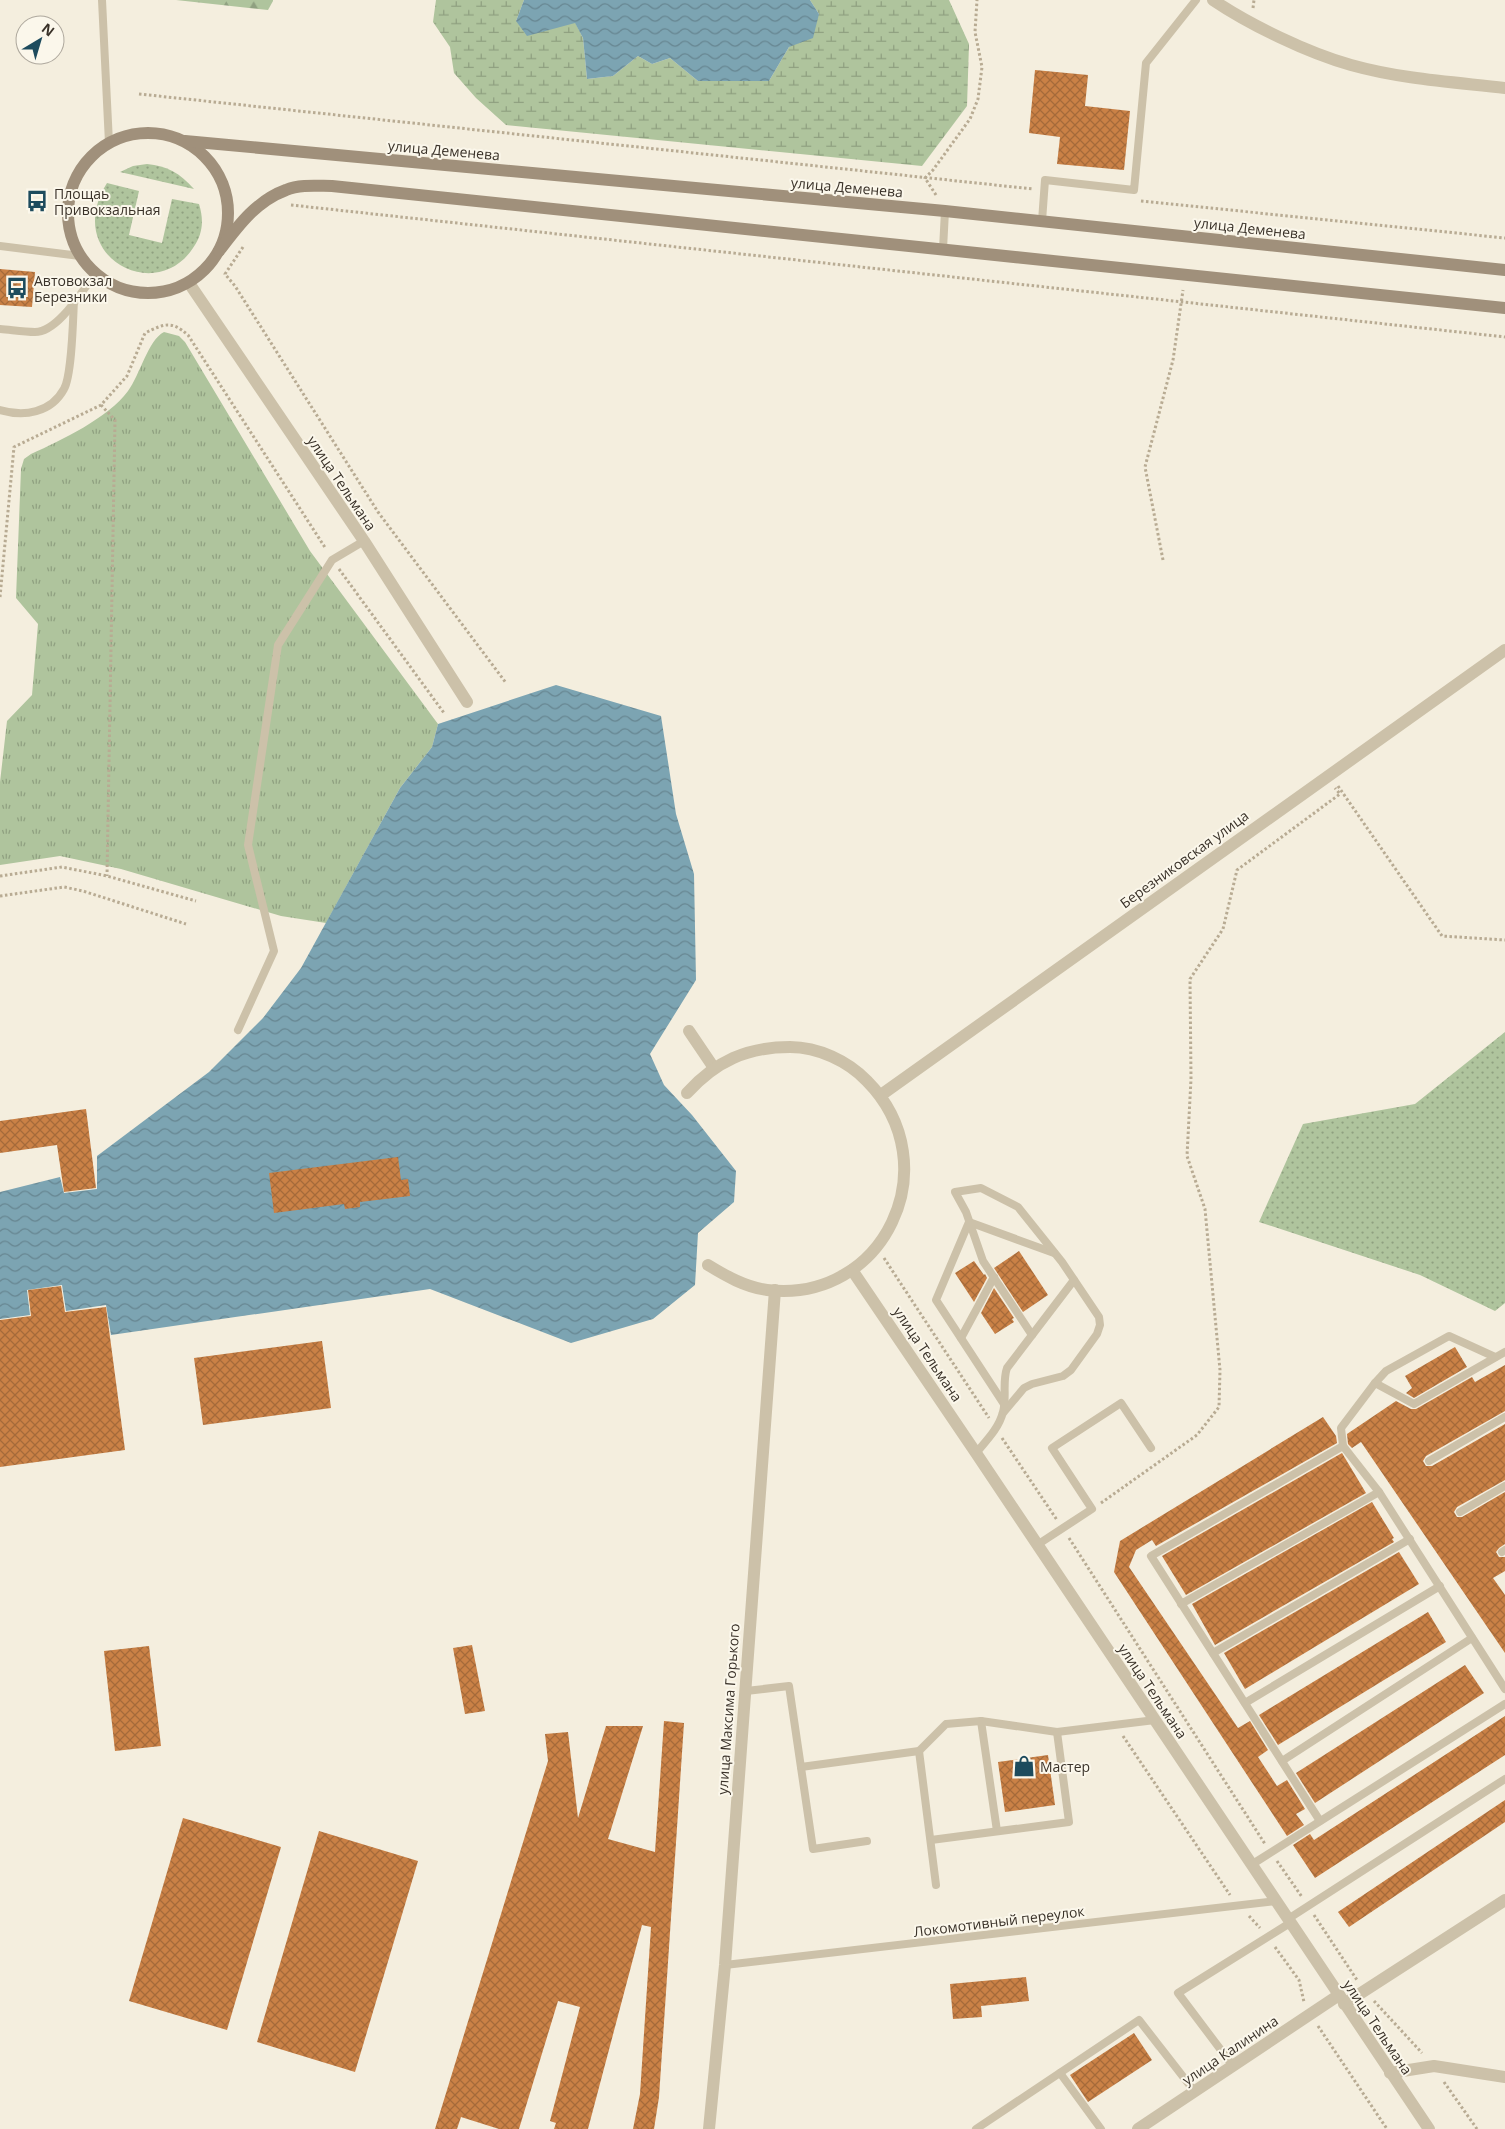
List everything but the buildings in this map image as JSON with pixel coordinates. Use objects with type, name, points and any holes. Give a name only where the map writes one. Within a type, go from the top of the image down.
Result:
[{"type":"main road","points":[[220,251],[226,235],[229,216],[228,199],[223,182],[213,165],[185,141],[168,135],[148,133],[124,136],[108,143],[96,152],[84,165],[75,180],[68,205],[70,234],[80,256],[95,274],[105,282],[121,289],[148,294],[176,289],[189,283],[207,269],[252,211],[287,189],[308,186],[332,186],[943,248],[1505,308]]},
{"type":"main road","name":"улица Деменева","points":[[185,141],[946,211],[1505,270]]},
{"type":"street","points":[[1213,0],[1230,11],[1287,40],[1317,54],[1350,65],[1420,78],[1505,88]]},
{"type":"street","name":"улица Тельмана","points":[[189,283],[364,541],[467,702]]},
{"type":"street","name":"Березниковская улица","points":[[881,1095],[1327,775],[1505,650]]},
{"type":"street","points":[[689,1031],[714,1068]]},
{"type":"street","points":[[687,1093],[714,1068],[737,1055],[768,1047],[800,1047],[831,1056],[859,1072],[881,1095],[897,1123],[905,1154],[905,1186],[896,1216],[877,1247],[852,1270],[830,1282],[798,1290],[766,1290],[736,1281],[708,1265]]},
{"type":"street","name":"улица Тельмана","points":[[852,1270],[1429,2129]]},
{"type":"street","name":"улица Максима Горького","points":[[709,2129],[725,1965],[775,1290]]},
{"type":"street","name":"улица Калинина","points":[[1138,2129],[1310,2014],[1364,1991],[1505,1900]]},
{"type":"street","points":[[1390,2073],[1434,2066],[1505,2077]]},
{"type":"lane","points":[[102,0],[108,143]]},
{"type":"lane","points":[[1042,221],[1045,180],[1134,190],[1146,63],[1196,0]]},
{"type":"lane","points":[[943,248],[946,211]]},
{"type":"lane","points":[[0,246],[80,256]]},
{"type":"lane","points":[[0,329],[37,333],[50,328],[61,320],[95,274]]},
{"type":"lane","points":[[0,410],[13,414],[41,410],[54,400],[64,388],[68,374],[74,300]]},
{"type":"lane","points":[[238,1030],[274,951],[248,845],[278,645],[332,560],[364,541]]},
{"type":"lane","points":[[976,1452],[996,1429],[1003,1413],[1024,1388],[1032,1384],[1064,1376],[1071,1370],[1097,1334],[1100,1325],[1099,1317],[1056,1253],[1018,1207],[981,1188],[956,1192],[970,1222],[983,1261],[1032,1335]]},
{"type":"lane","points":[[970,1222],[1056,1253]]},
{"type":"lane","points":[[970,1222],[936,1300],[1004,1404]]},
{"type":"lane","points":[[961,1338],[994,1277]]},
{"type":"lane","points":[[1003,1413],[1004,1376],[1007,1368],[1074,1280]]},
{"type":"lane","points":[[1495,1357],[1449,1336],[1386,1371],[1341,1428],[1343,1446],[1379,1492],[1505,1688]]},
{"type":"lane","points":[[1375,1383],[1414,1404],[1505,1352]]},
{"type":"lane","points":[[1038,1545],[1092,1509],[1052,1448],[1121,1403],[1151,1448]]},
{"type":"lane","points":[[1429,1461],[1505,1417]]},
{"type":"lane","points":[[1320,1821],[1151,1556],[1343,1446]]},
{"type":"lane","points":[[1460,1512],[1505,1486]]},
{"type":"lane","points":[[1181,1604],[1379,1492]]},
{"type":"lane","points":[[1213,1653],[1410,1539]]},
{"type":"lane","points":[[1245,1703],[1440,1586]]},
{"type":"lane","points":[[1282,1761],[1472,1638]]},
{"type":"lane","points":[[746,1691],[789,1686],[813,1849],[867,1841]]},
{"type":"lane","points":[[1251,1865],[1505,1704]]},
{"type":"lane","points":[[801,1767],[919,1751],[946,1724],[981,1721],[1057,1732],[1155,1720]]},
{"type":"lane","points":[[981,1721],[997,1831]]},
{"type":"lane","points":[[931,1840],[1069,1822],[1057,1732]]},
{"type":"lane","points":[[919,1751],[936,1885]]},
{"type":"lane","points":[[1233,2066],[1178,1993],[1268,1938],[1308,1906],[1505,1778]]},
{"type":"lane","name":"Локомотивный переулок","points":[[725,1965],[1276,1901]]},
{"type":"lane","points":[[976,2129],[1139,2020],[1195,2092]]},
{"type":"lane","points":[[1060,2073],[1102,2129]]},
{"type":"path","points":[[925,178],[933,170],[970,119],[978,99],[982,66],[975,32],[977,0]]},
{"type":"path","points":[[139,94],[1044,190]]},
{"type":"path","points":[[925,178],[946,211]]},
{"type":"path","points":[[1132,200],[1505,238]]},
{"type":"path","points":[[282,204],[1505,337]]},
{"type":"path","points":[[246,242],[225,274],[235,286],[378,512],[506,683]]},
{"type":"path","points":[[1163,560],[1144,467],[1173,360],[1185,274]]},
{"type":"path","points":[[0,597],[14,447],[101,405],[127,376],[145,333],[164,324],[178,326],[188,335],[320,538],[332,560],[444,713]]},
{"type":"path","points":[[101,405],[116,420],[108,876]]},
{"type":"path","points":[[1327,775],[1442,936],[1505,940]]},
{"type":"path","points":[[1092,1509],[1197,1435],[1220,1407],[1220,1370],[1205,1209],[1187,1156],[1191,1079],[1190,979],[1223,929],[1237,870],[1340,794],[1327,775]]},
{"type":"path","points":[[0,876],[62,867],[108,876],[196,901]]},
{"type":"path","points":[[0,896],[64,887],[186,924]]},
{"type":"path","points":[[877,1247],[1063,1529],[1271,1852],[1364,1991],[1434,2066],[1477,2129]]},
{"type":"path","points":[[1116,1725],[1224,1889],[1268,1938],[1299,1980],[1305,2006],[1387,2129]]},
{"type":"green space","points":[[176,0],[273,0],[273,1],[268,10]]},
{"type":"green space","points":[[436,0],[524,0],[516,21],[575,22],[583,38],[587,79],[613,76],[638,56],[652,64],[670,58],[698,81],[769,81],[789,47],[819,14],[810,0],[949,0],[969,44],[967,106],[922,166],[506,125],[476,98],[454,73],[450,47],[433,22]]},
{"type":"green space","points":[[147,164],[173,171],[194,189],[120,172],[133,166]]},
{"type":"green space","points":[[107,183],[139,191],[129,235],[162,243],[172,199],[199,204],[202,227],[199,237],[193,248],[177,265],[157,272],[137,272],[119,264],[104,250],[96,232],[96,209]]},
{"type":"green space","points":[[164,332],[179,336],[185,342],[310,551],[438,724],[432,747],[400,788],[326,923],[281,916],[121,869],[60,856],[0,865],[0,782],[7,721],[32,695],[38,624],[16,598],[21,469],[24,459],[84,427],[119,401],[128,391],[153,342]]},
{"type":"green space","points":[[1505,1032],[1505,1303],[1495,1311],[1420,1275],[1259,1222],[1303,1124],[1415,1104]]},
{"type":"water","points":[[524,0],[810,0],[819,14],[813,38],[789,47],[769,81],[698,81],[670,58],[652,64],[638,56],[613,76],[587,79],[583,38],[575,23],[527,36],[516,21]]},
{"type":"water","points":[[556,685],[661,716],[676,814],[694,874],[696,980],[650,1054],[664,1085],[692,1115],[736,1171],[734,1202],[698,1233],[695,1285],[653,1319],[571,1343],[430,1289],[111,1335],[106,1305],[66,1311],[62,1285],[27,1290],[30,1315],[0,1319],[0,1192],[60,1177],[64,1193],[97,1189],[97,1156],[209,1072],[263,1018],[301,968],[400,788],[432,747],[438,724]]},
{"type":"place","name":"Площаь Привокзальная","points":[[37,201]]},
{"type":"place","name":"Автовокзал Березники","points":[[17,288]]},
{"type":"place","name":"Мастер","points":[[1024,1766]]}]
